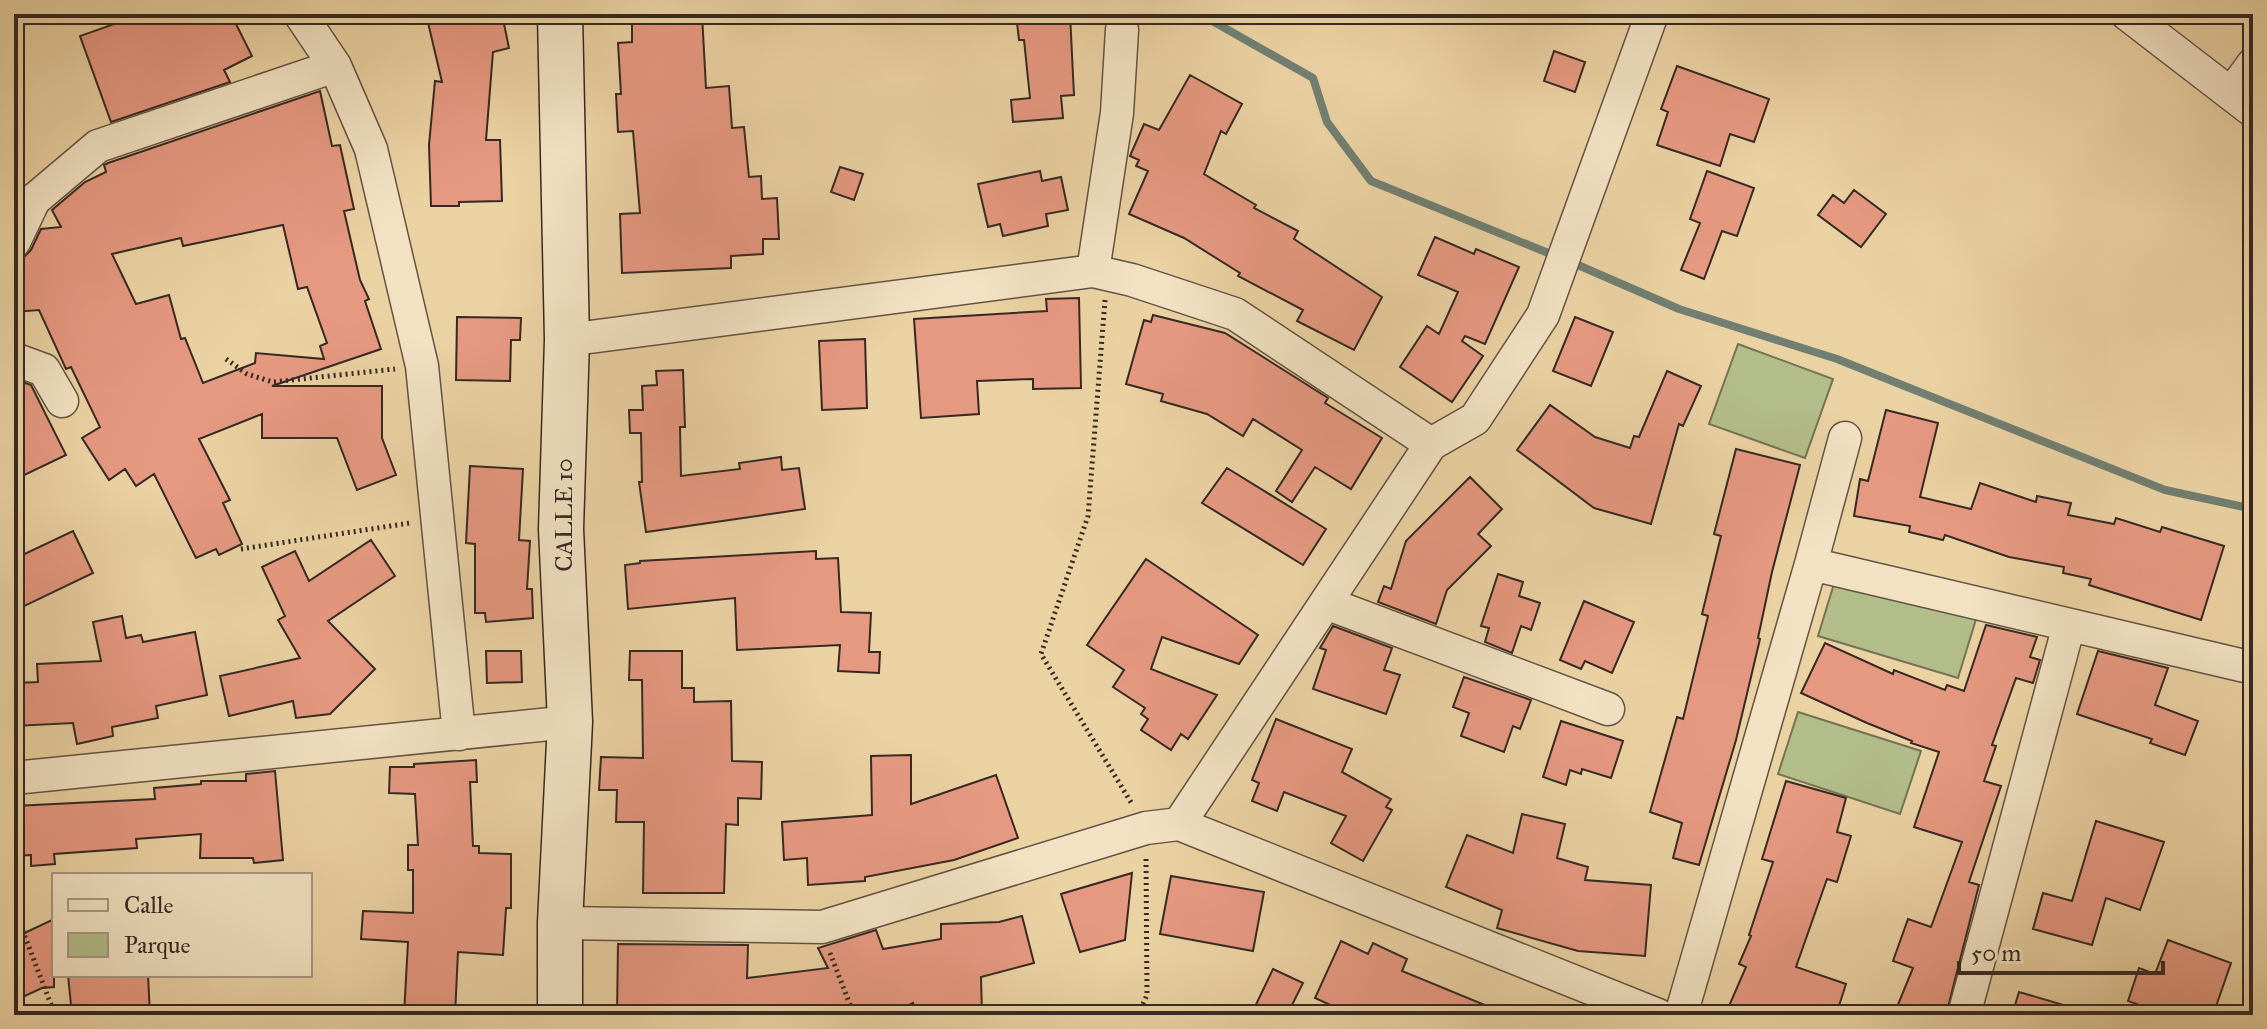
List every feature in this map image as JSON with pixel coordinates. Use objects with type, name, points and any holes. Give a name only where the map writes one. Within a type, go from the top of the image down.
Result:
[{"type":"main road","name":"CALLE 10","points":[[560,14],[567,340],[561,529],[570,722],[560,923],[560,1015]]},
{"type":"street","points":[[300,14],[335,66],[371,149],[422,366],[459,734]]},
{"type":"street","points":[[1179,824],[1431,444],[1475,419],[1543,315],[1652,14]]},
{"type":"street","points":[[2127,14],[2242,103],[2253,64]]},
{"type":"street","points":[[1100,272],[1117,113],[1122,30]]},
{"type":"street","points":[[14,242],[24,200],[98,146],[335,66]]},
{"type":"street","points":[[567,340],[1100,272],[1235,314],[1431,444]]},
{"type":"street","points":[[14,359],[44,370],[62,401]]},
{"type":"street","points":[[1681,1015],[1845,438]]},
{"type":"street","points":[[1811,564],[2253,668]]},
{"type":"street","points":[[1326,603],[1608,709]]},
{"type":"street","points":[[1964,1015],[2069,625]]},
{"type":"street","points":[[14,778],[570,722]]},
{"type":"street","points":[[560,923],[822,927],[1146,828],[1179,824],[1658,1015]]},
{"type":"path","points":[[1100,272],[1088,516],[1041,654],[1146,828],[1147,995],[1138,1015]]},
{"type":"path","points":[[226,359],[247,374],[273,382],[422,366]]},
{"type":"path","points":[[241,549],[437,519]]},
{"type":"path","points":[[14,908],[55,1015]]},
{"type":"path","points":[[822,927],[854,1015]]},
{"type":"green space","points":[[1738,344],[1833,379],[1805,458],[1709,424]]},
{"type":"green space","points":[[1837,574],[1977,616],[1958,678],[1818,636]]},
{"type":"green space","points":[[1798,712],[1921,751],[1900,814],[1778,774]]},
{"type":"building","points":[[120,14],[231,14],[252,56],[224,70],[230,82],[111,122],[80,36],[123,21]]},
{"type":"building","points":[[426,14],[502,14],[509,48],[493,52],[486,140],[500,140],[502,201],[431,206],[429,145],[435,81],[442,82]]},
{"type":"building","points":[[632,14],[702,14],[706,88],[729,86],[732,128],[744,127],[749,177],[761,176],[762,199],[777,198],[779,239],[763,239],[763,254],[731,256],[731,268],[622,273],[620,214],[640,213],[633,131],[618,132],[616,94],[621,94],[618,43],[632,42]]},
{"type":"building","points":[[1016,14],[1070,14],[1074,95],[1061,96],[1063,118],[1013,122],[1011,100],[1030,98],[1024,40],[1019,40]]},
{"type":"building","points":[[1554,51],[1585,62],[1575,92],[1544,81]]},
{"type":"building","points":[[1677,66],[1769,99],[1754,142],[1730,134],[1720,166],[1657,145],[1668,112],[1661,109]]},
{"type":"building","points":[[1190,75],[1242,104],[1226,134],[1221,131],[1204,174],[1256,205],[1254,208],[1298,231],[1294,239],[1382,297],[1354,350],[1297,321],[1303,310],[1238,276],[1240,273],[1184,238],[1129,214],[1148,171],[1136,166],[1139,160],[1130,156],[1144,124],[1159,130]]},
{"type":"building","points":[[320,91],[332,146],[340,145],[354,209],[344,211],[360,280],[369,299],[365,301],[381,349],[272,386],[382,386],[382,438],[396,475],[357,490],[337,438],[262,438],[262,414],[199,439],[230,500],[223,503],[242,544],[219,555],[216,549],[196,558],[154,474],[136,486],[125,469],[109,480],[82,438],[100,427],[71,367],[66,369],[39,310],[14,312],[14,282],[24,281],[22,259],[31,250],[41,229],[61,227],[52,210],[85,182],[106,172],[104,165]],"holes":[[[283,225],[298,289],[307,287],[327,343],[320,346],[324,359],[256,353],[255,363],[203,383],[185,338],[181,339],[169,295],[136,304],[112,254],[181,238],[183,246]]]},
{"type":"building","points":[[840,167],[863,174],[854,200],[831,192]]},
{"type":"building","points":[[1040,171],[1042,181],[1061,177],[1068,210],[1046,214],[1048,226],[1003,236],[1000,224],[988,227],[978,184]]},
{"type":"building","points":[[1707,171],[1754,188],[1737,236],[1722,231],[1704,279],[1681,270],[1700,223],[1690,219]]},
{"type":"building","points":[[1854,190],[1886,214],[1861,247],[1818,215],[1833,195],[1844,203]]},
{"type":"building","points":[[1435,237],[1474,254],[1476,249],[1519,267],[1485,344],[1465,336],[1462,341],[1483,356],[1452,402],[1400,367],[1427,326],[1439,334],[1458,292],[1418,275]]},
{"type":"building","points":[[1079,298],[1081,388],[1033,389],[1033,379],[977,381],[979,414],[921,418],[914,319],[1047,311],[1046,299]]},
{"type":"building","points":[[1153,315],[1225,333],[1328,398],[1325,403],[1382,438],[1351,489],[1315,467],[1292,502],[1276,491],[1302,450],[1253,419],[1243,436],[1207,414],[1161,401],[1163,394],[1126,384],[1144,320],[1151,322]]},
{"type":"building","points":[[457,317],[521,318],[520,340],[511,340],[510,381],[456,380]]},
{"type":"building","points":[[1575,317],[1613,332],[1591,386],[1553,371]]},
{"type":"building","points":[[865,339],[867,408],[822,410],[819,341]]},
{"type":"building","points":[[683,370],[685,427],[680,427],[681,476],[740,469],[739,463],[781,457],[782,470],[799,468],[805,509],[646,532],[639,482],[642,482],[641,433],[630,433],[629,410],[643,410],[642,386],[657,385],[656,371]]},
{"type":"building","points":[[1667,371],[1701,386],[1683,426],[1679,424],[1651,524],[1594,508],[1517,450],[1550,405],[1595,437],[1630,448],[1634,436],[1639,437]]},
{"type":"building","points":[[14,379],[31,385],[66,455],[14,480]]},
{"type":"building","points":[[1886,410],[1938,423],[1920,497],[1971,509],[1980,483],[2036,502],[2037,496],[2071,503],[2068,515],[2114,524],[2116,518],[2160,532],[2162,527],[2224,546],[2201,620],[2089,585],[2091,579],[2063,573],[2064,567],[2009,557],[1945,535],[1943,540],[1909,532],[1910,526],[1854,516],[1860,479],[1868,481]]},
{"type":"building","points":[[1736,449],[1800,465],[1772,572],[1736,740],[1699,865],[1673,858],[1682,823],[1650,812],[1677,717],[1683,719],[1708,616],[1702,614],[1721,536],[1714,534]]},
{"type":"building","points":[[470,466],[523,469],[519,540],[530,541],[527,589],[532,589],[533,618],[486,622],[485,613],[475,613],[475,544],[466,543]]},
{"type":"building","points":[[1227,468],[1326,529],[1303,565],[1202,503]]},
{"type":"building","points":[[1470,477],[1502,509],[1478,534],[1491,546],[1447,590],[1436,624],[1378,602],[1384,586],[1391,589],[1406,541]]},
{"type":"building","points":[[73,531],[93,573],[14,611],[14,559]]},
{"type":"building","points":[[371,540],[395,576],[328,621],[375,669],[330,714],[296,718],[293,701],[229,716],[220,676],[300,658],[278,620],[285,616],[262,567],[295,551],[309,581]]},
{"type":"building","points":[[816,551],[816,559],[838,558],[841,612],[871,613],[869,652],[880,652],[879,673],[838,671],[840,645],[737,650],[735,598],[628,609],[625,565],[640,561]]},
{"type":"building","points":[[1146,559],[1258,635],[1239,664],[1162,637],[1151,669],[1217,695],[1188,739],[1181,734],[1171,750],[1141,730],[1148,719],[1141,714],[1145,708],[1113,687],[1124,670],[1087,645]]},
{"type":"building","points":[[1498,574],[1523,582],[1519,596],[1540,603],[1531,630],[1521,626],[1512,653],[1485,642],[1489,628],[1481,626]]},
{"type":"building","points":[[1584,601],[1634,622],[1612,673],[1585,661],[1581,669],[1560,660]]},
{"type":"building","points":[[122,616],[126,638],[141,635],[143,642],[195,632],[207,695],[156,706],[158,718],[112,727],[113,736],[77,744],[73,723],[14,726],[14,683],[38,682],[37,664],[101,661],[93,622]]},
{"type":"building","points":[[1986,625],[2037,637],[2030,657],[2040,660],[2033,683],[2016,678],[1992,745],[1996,746],[1984,781],[2001,786],[1969,882],[1979,885],[1946,1015],[1916,1015],[1897,1007],[1913,968],[1893,961],[1908,919],[1931,927],[1962,842],[1914,827],[1939,752],[1911,743],[1801,693],[1825,643],[1893,674],[1894,670],[1945,690],[1947,685],[1964,691]]},
{"type":"building","points":[[1333,626],[1392,648],[1384,670],[1400,675],[1386,714],[1313,689],[1326,650],[1320,648]]},
{"type":"building","points":[[486,651],[521,651],[522,682],[487,683]]},
{"type":"building","points":[[630,651],[682,651],[682,688],[694,688],[694,702],[731,701],[732,761],[762,762],[761,799],[738,798],[738,825],[726,824],[724,893],[643,893],[644,822],[616,822],[617,790],[599,790],[601,757],[643,758],[642,680],[629,680]]},
{"type":"building","points":[[2098,651],[2168,668],[2155,705],[2198,721],[2185,755],[2150,743],[2152,739],[2077,714]]},
{"type":"building","points":[[1464,677],[1531,700],[1520,729],[1513,726],[1504,752],[1461,736],[1469,713],[1453,707]]},
{"type":"building","points":[[1276,719],[1352,749],[1342,772],[1391,799],[1386,807],[1392,810],[1363,861],[1331,843],[1346,816],[1284,792],[1277,811],[1252,801],[1259,783],[1252,780]]},
{"type":"building","points":[[1561,721],[1623,741],[1611,778],[1582,769],[1581,774],[1570,770],[1566,785],[1543,777]]},
{"type":"building","points":[[911,755],[911,804],[996,775],[1018,838],[954,860],[865,877],[865,881],[808,885],[807,858],[784,860],[782,822],[872,815],[871,756]]},
{"type":"building","points":[[476,760],[477,782],[470,782],[473,846],[479,846],[479,853],[511,854],[511,908],[506,908],[503,955],[458,952],[455,1015],[404,1015],[408,942],[361,939],[363,911],[413,913],[413,870],[408,870],[408,845],[418,845],[415,794],[389,793],[390,767]]},
{"type":"building","points":[[275,771],[283,860],[254,863],[253,858],[200,858],[201,834],[136,839],[137,848],[54,854],[55,864],[31,866],[31,855],[14,856],[14,806],[155,799],[154,788],[201,784],[201,781],[246,781],[246,774]]},
{"type":"building","points":[[1786,781],[1846,798],[1837,832],[1851,836],[1837,882],[1827,879],[1796,967],[1846,984],[1836,1015],[1731,1015],[1734,1009],[1729,1006],[1746,967],[1739,964],[1751,936],[1773,862],[1762,859]]},
{"type":"building","points":[[1522,814],[1565,824],[1557,858],[1588,867],[1585,880],[1651,885],[1645,956],[1578,951],[1497,928],[1502,910],[1446,887],[1467,835],[1513,853]]},
{"type":"building","points":[[2096,821],[2164,842],[2140,910],[2106,898],[2092,945],[2033,929],[2043,893],[2072,901]]},
{"type":"building","points":[[1132,873],[1125,940],[1080,952],[1061,894]]},
{"type":"building","points":[[1171,876],[1264,892],[1253,951],[1160,934]]},
{"type":"building","points":[[1022,916],[1034,963],[981,977],[982,1015],[917,1015],[913,1003],[889,1015],[617,1015],[618,944],[748,945],[747,978],[828,968],[818,948],[876,930],[883,949],[941,939],[941,924],[999,922]]},
{"type":"building","points":[[52,920],[54,987],[42,988],[14,1001],[14,938]]},
{"type":"building","points":[[2168,940],[2231,963],[2213,1015],[2167,1015],[2128,1001],[2139,968],[2155,974]]},
{"type":"building","points":[[1341,941],[1368,954],[1373,943],[1407,959],[1402,971],[1509,1015],[1352,1015],[1315,998]]},
{"type":"building","points":[[1273,969],[1303,983],[1287,1015],[1251,1015]]},
{"type":"building","points":[[68,977],[148,977],[150,1015],[72,1015]]},
{"type":"building","points":[[2019,992],[2077,1009],[2076,1015],[2012,1015]]},
{"type":"waterway","points":[[1200,14],[1313,78],[1327,122],[1371,181],[1558,257]]},
{"type":"waterway","points":[[1571,262],[1679,309],[1837,359],[2165,490],[2253,509]]}]
